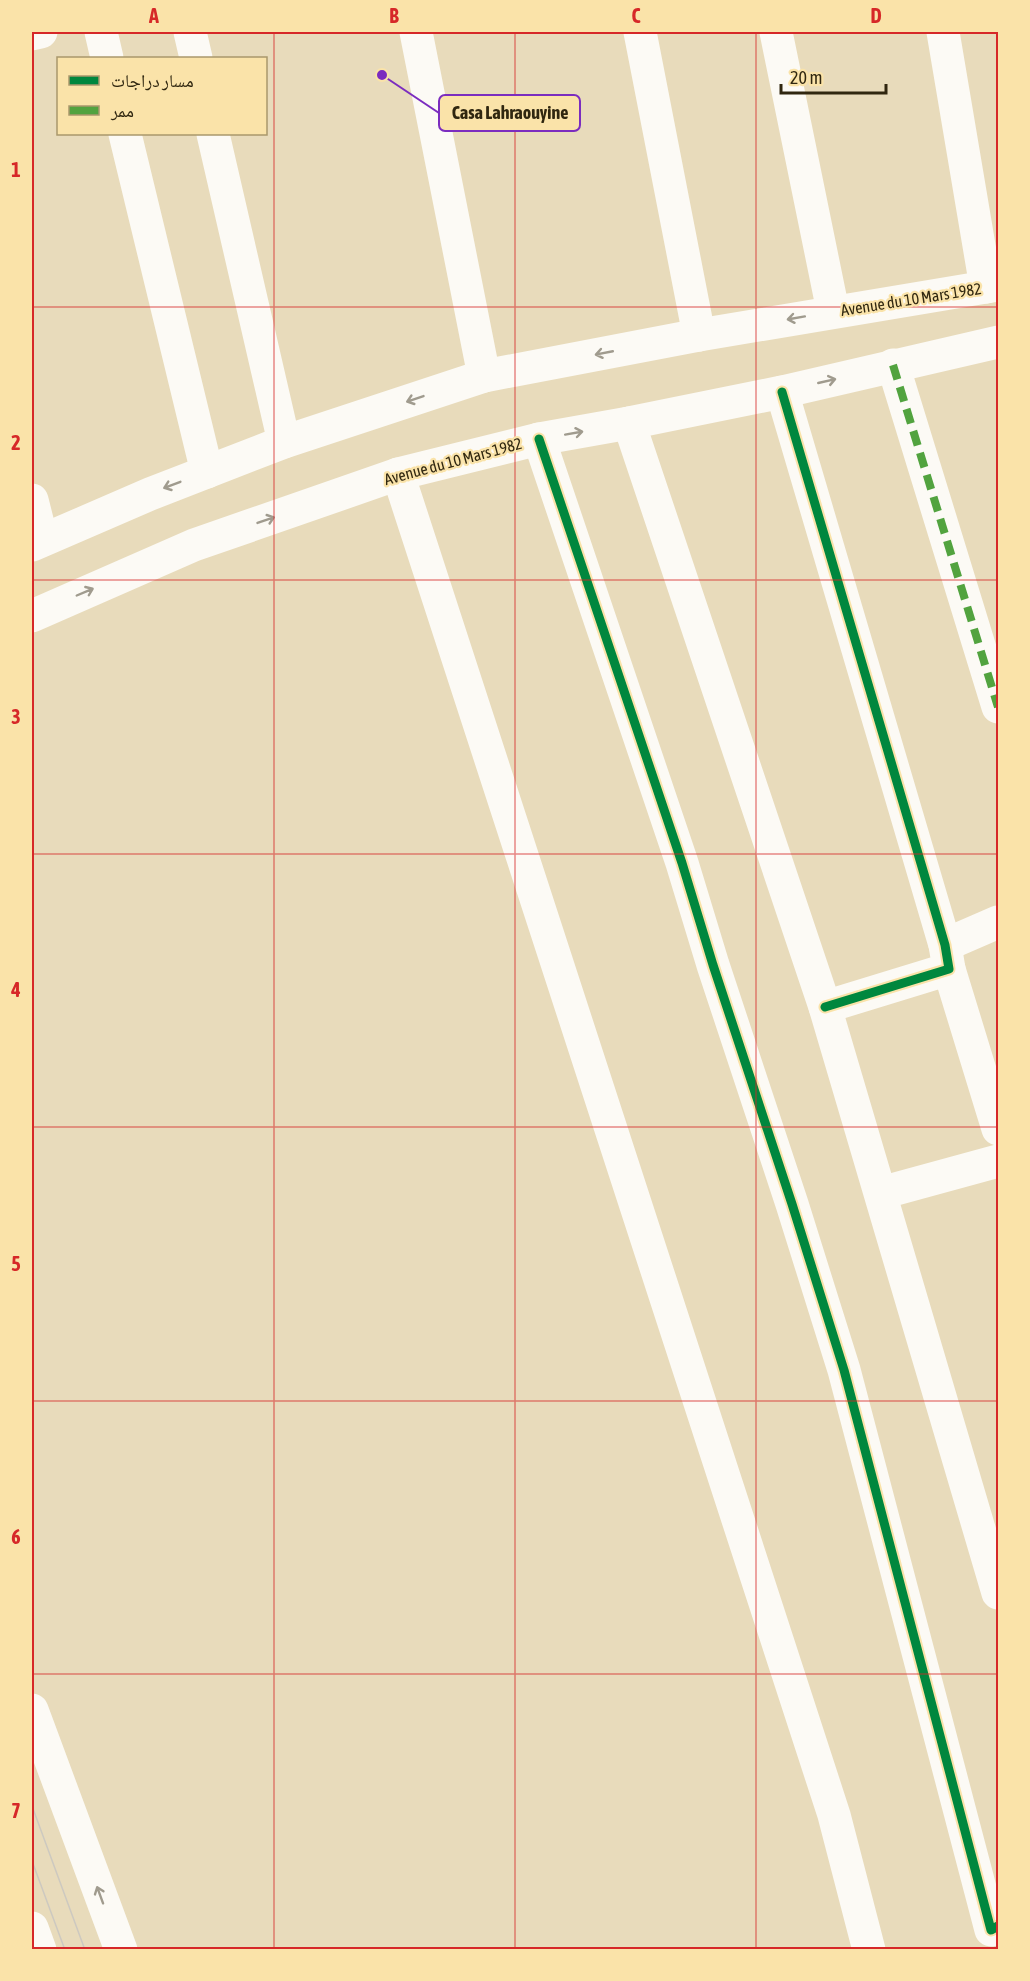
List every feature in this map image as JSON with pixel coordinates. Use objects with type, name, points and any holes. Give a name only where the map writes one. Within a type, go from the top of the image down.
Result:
[{"type":"street","points":[[32,34],[41,32]]},
{"type":"street","points":[[101,32],[107,57]]},
{"type":"street","points":[[190,32],[196,57]]},
{"type":"street","points":[[416,32],[484,376]]},
{"type":"street","points":[[640,32],[699,334]]},
{"type":"street","points":[[776,32],[833,311]]},
{"type":"street","points":[[943,32],[992,286]]},
{"type":"street","points":[[125,135],[207,472]]},
{"type":"street","points":[[213,135],[284,442]]},
{"type":"street","name":"Avenue du 10 Mars 1982","points":[[37,542],[150,494],[284,442],[484,376],[699,334],[992,286]]},
{"type":"street","name":"Avenue du 10 Mars 1982","points":[[32,616],[194,545],[398,474],[539,439],[782,392],[999,342]]},
{"type":"street","points":[[893,365],[999,707]]},
{"type":"street","points":[[782,392],[999,1129]]},
{"type":"street","points":[[629,423],[825,1008],[999,1593]]},
{"type":"street","points":[[539,439],[682,863],[844,1370],[991,1930],[999,1926]]},
{"type":"street","points":[[398,474],[830,1804],[869,1950]]},
{"type":"street","points":[[32,500],[37,542]]},
{"type":"street","points":[[825,1008],[947,957],[999,922]]},
{"type":"street","points":[[881,1193],[999,1161]]},
{"type":"street","points":[[32,1710],[121,1950]]},
{"type":"street","points":[[32,1928],[40,1950]]},
{"type":"tram line","points":[[32,1806],[85,1950]]},
{"type":"tram line","points":[[32,1861],[65,1950]]},
{"type":"marked path","points":[[893,365],[998,707]]},
{"type":"cycle path","points":[[782,392],[945,945],[949,969],[825,1007]]},
{"type":"cycle path","points":[[539,439],[682,863],[844,1370],[991,1930],[998,1926]]},
{"type":"place","name":"Casa Lahraouyine","points":[[382,75]]}]
